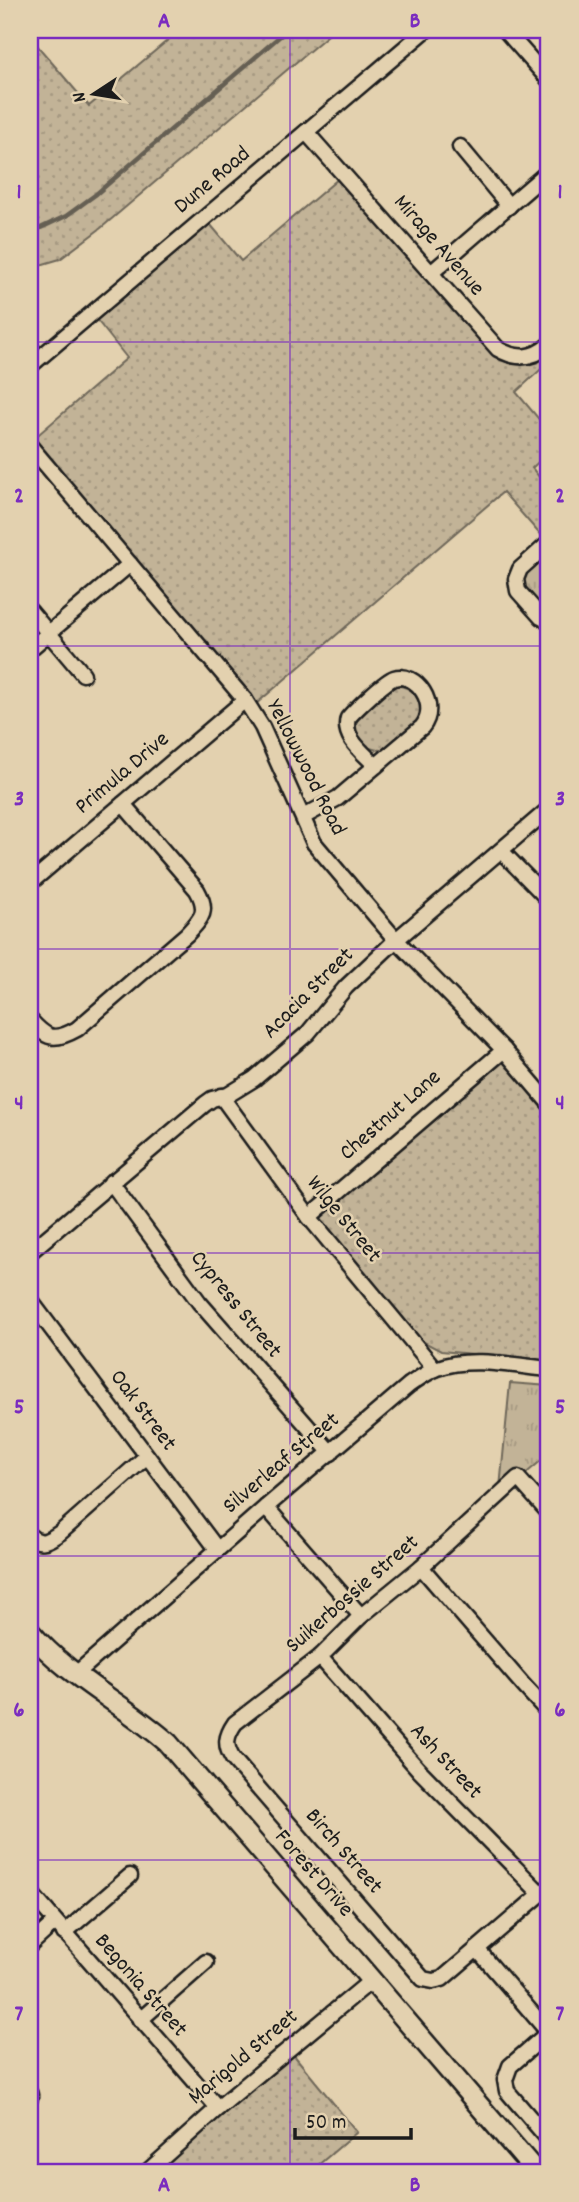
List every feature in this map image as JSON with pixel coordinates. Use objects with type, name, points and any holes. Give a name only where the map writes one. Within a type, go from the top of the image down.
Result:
[{"type":"street","name":"Dune Road","points":[[30,366],[426,30]]},
{"type":"street","points":[[505,30],[549,80]]},
{"type":"street","name":"Mirage Avenue","points":[[306,132],[498,349],[521,357],[542,351],[549,345]]},
{"type":"street","points":[[460,147],[509,206]]},
{"type":"street","points":[[431,273],[549,171]]},
{"type":"street","name":"Yellowwood Road","points":[[30,446],[245,700],[262,727],[314,843],[321,852],[396,940],[503,1050],[549,1103]]},
{"type":"street","points":[[549,543],[523,566],[516,579],[518,591],[541,617],[549,621]]},
{"type":"street","points":[[30,649],[130,564]]},
{"type":"street","points":[[30,611],[83,674]]},
{"type":"street","points":[[303,817],[338,798],[376,766],[422,727],[428,718],[427,697],[408,678],[399,677],[388,681],[348,718],[348,734],[376,766]]},
{"type":"street","name":"Primula Drive","points":[[30,883],[245,700]]},
{"type":"street","points":[[30,1020],[45,1035],[53,1038],[77,1029],[187,934],[203,913],[202,898],[197,890],[123,804]]},
{"type":"street","name":"Acacia Street","points":[[30,1252],[205,1104],[212,1099],[228,1095],[254,1079],[308,1032],[346,987],[396,940],[549,809]]},
{"type":"street","points":[[501,851],[549,900]]},
{"type":"street","name":"Chestnut Lane","points":[[309,1217],[503,1050]]},
{"type":"street","name":"Wilge Street","points":[[220,1096],[309,1217],[435,1369]]},
{"type":"street","name":"Cypress Street","points":[[111,1182],[199,1302],[331,1453]]},
{"type":"street","name":"Oak Street","points":[[30,1300],[217,1549]]},
{"type":"street","name":"Silverleaf Street","points":[[76,1674],[409,1385],[435,1369],[465,1362],[549,1369]]},
{"type":"street","points":[[30,1536],[41,1542],[61,1532],[147,1456]]},
{"type":"street","name":"Suikerbossie Street","points":[[227,1748],[227,1734],[235,1723],[320,1657],[361,1616],[421,1567],[518,1478],[549,1513]]},
{"type":"street","points":[[266,1507],[361,1616]]},
{"type":"street","points":[[421,1567],[549,1713]]},
{"type":"street","name":"Forest Drive","points":[[30,1632],[76,1674],[142,1720],[168,1743],[536,2172]]},
{"type":"street","name":"Ash Street","points":[[320,1657],[419,1770],[545,1890]]},
{"type":"street","name":"Birch Street","points":[[227,1748],[233,1759],[419,1976],[429,1981],[442,1979],[477,1949]]},
{"type":"street","points":[[30,1945],[60,1928],[130,1876]]},
{"type":"street","points":[[545,1890],[477,1949],[549,2033],[510,2066],[505,2080],[507,2091],[549,2140]]},
{"type":"street","name":"Begonia Street","points":[[30,1892],[218,2108]]},
{"type":"street","points":[[140,2020],[206,1962]]},
{"type":"street","name":"Marigold Street","points":[[147,2172],[218,2108],[372,1980]]},
{"type":"green space","points":[[180,30],[334,30],[101,228],[60,259],[30,268],[30,37],[89,106]]},
{"type":"green space","points":[[338,179],[495,355],[520,363],[544,357],[549,362],[516,392],[549,431],[549,452],[532,468],[549,489],[549,535],[544,539],[503,492],[256,704],[33,439],[127,358],[92,314],[205,218],[241,261]]},
{"type":"green space","points":[[549,555],[549,612],[532,598],[525,588],[524,580],[530,568]]},
{"type":"green space","points":[[394,686],[407,688],[418,696],[423,707],[420,721],[396,742],[381,750],[366,746],[357,735],[358,718],[370,702]]},
{"type":"green space","points":[[502,1061],[511,1065],[549,1110],[549,1361],[441,1351],[422,1341],[321,1221],[320,1216]]},
{"type":"green space","points":[[510,1383],[549,1386],[549,1454],[523,1476],[500,1488]]},
{"type":"green space","points":[[293,2054],[357,2132],[310,2172],[156,2172]]},
{"type":"waterway","points":[[30,233],[66,216],[95,195],[287,30]]}]
